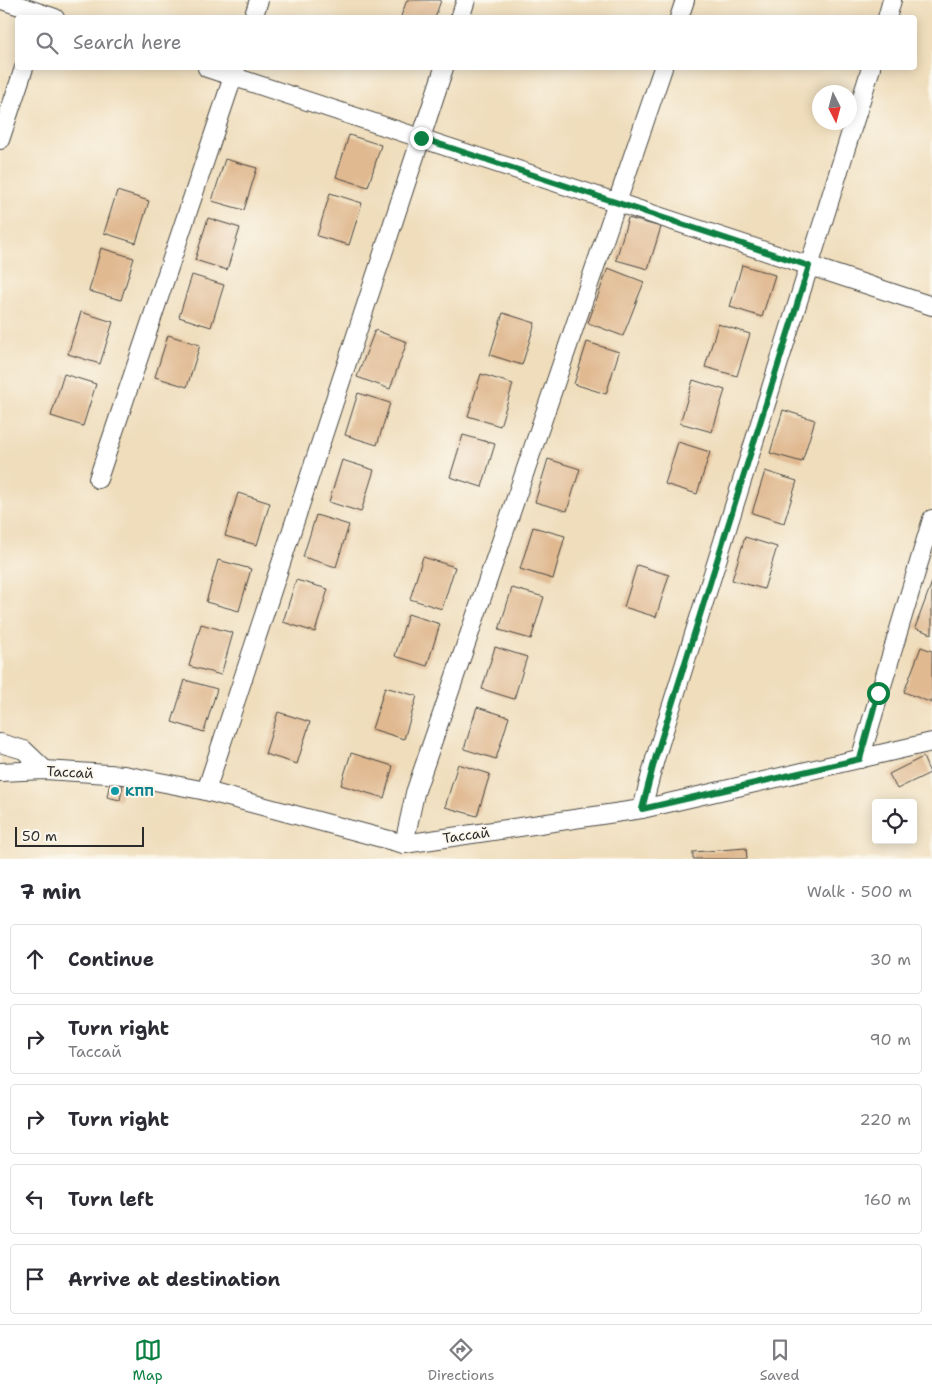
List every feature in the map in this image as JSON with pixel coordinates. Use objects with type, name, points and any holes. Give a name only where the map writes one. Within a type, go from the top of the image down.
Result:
[{"type":"street","points":[[2,0],[46,12]]},
{"type":"street","points":[[254,15],[259,0]]},
{"type":"street","points":[[461,15],[466,0]]},
{"type":"street","points":[[680,15],[685,0]]},
{"type":"street","points":[[888,15],[892,0]]},
{"type":"street","points":[[0,140],[23,70]]},
{"type":"street","points":[[221,70],[235,72],[421,138],[932,306]]},
{"type":"street","points":[[206,791],[443,70]]},
{"type":"street","points":[[404,844],[415,794],[662,70]]},
{"type":"street","points":[[642,809],[655,759],[870,70]]},
{"type":"street","points":[[98,479],[235,72]]},
{"type":"street","points":[[860,759],[932,519]]},
{"type":"street","name":"Тассай","points":[[0,772],[45,770],[124,775],[206,791],[404,844],[642,809],[932,742]]},
{"type":"street","points":[[0,743],[24,750],[45,770]]},
{"type":"building","points":[[407,0],[441,0],[436,15],[401,15]]},
{"type":"building","points":[[349,135],[381,145],[368,187],[336,177]]},
{"type":"building","points":[[225,159],[257,168],[244,210],[212,201]]},
{"type":"building","points":[[117,191],[149,201],[136,243],[104,233]]},
{"type":"building","points":[[330,193],[362,203],[349,245],[317,236]]},
{"type":"building","points":[[208,218],[240,228],[227,270],[195,260]]},
{"type":"building","points":[[628,218],[661,227],[648,269],[616,260]]},
{"type":"building","points":[[101,248],[134,258],[121,300],[89,291]]},
{"type":"building","points":[[742,265],[775,275],[762,317],[730,307]]},
{"type":"building","points":[[608,268],[644,282],[623,336],[588,323]]},
{"type":"building","points":[[192,275],[224,285],[211,327],[179,317]]},
{"type":"building","points":[[81,312],[113,322],[100,364],[68,354]]},
{"type":"building","points":[[503,313],[535,323],[522,365],[490,355]]},
{"type":"building","points":[[718,324],[750,334],[737,376],[705,367]]},
{"type":"building","points":[[375,330],[407,342],[390,389],[357,377]]},
{"type":"building","points":[[168,335],[200,345],[187,387],[155,377]]},
{"type":"building","points":[[587,342],[619,352],[606,394],[574,384]]},
{"type":"building","points":[[64,374],[96,384],[83,426],[51,416]]},
{"type":"building","points":[[481,374],[513,384],[500,426],[468,416]]},
{"type":"building","points":[[693,380],[725,390],[712,432],[680,423]]},
{"type":"building","points":[[358,393],[390,403],[377,445],[345,435]]},
{"type":"building","points":[[783,410],[815,420],[802,462],[770,453]]},
{"type":"building","points":[[463,435],[495,444],[482,487],[450,477]]},
{"type":"building","points":[[678,442],[710,452],[697,494],[665,484]]},
{"type":"building","points":[[548,459],[580,469],[567,511],[535,502]]},
{"type":"building","points":[[342,460],[374,470],[361,512],[329,502]]},
{"type":"building","points":[[765,471],[797,481],[784,523],[752,513]]},
{"type":"building","points":[[238,493],[270,503],[257,545],[225,536]]},
{"type":"building","points":[[316,515],[349,525],[336,567],[303,557]]},
{"type":"building","points":[[533,527],[565,536],[553,579],[520,569]]},
{"type":"building","points":[[745,537],[777,547],[764,589],[732,580]]},
{"type":"building","points":[[423,557],[455,567],[442,609],[410,599]]},
{"type":"building","points":[[218,560],[251,569],[239,611],[206,602]]},
{"type":"building","points":[[637,565],[669,575],[656,617],[624,607]]},
{"type":"building","points":[[296,580],[328,589],[315,632],[283,622]]},
{"type":"building","points":[[932,582],[932,634],[915,628]]},
{"type":"building","points":[[512,588],[544,597],[531,639],[499,630]]},
{"type":"building","points":[[408,614],[440,624],[427,666],[395,656]]},
{"type":"building","points":[[201,624],[233,633],[221,675],[189,666]]},
{"type":"building","points":[[495,647],[527,657],[514,699],[482,689]]},
{"type":"building","points":[[921,647],[932,651],[932,703],[904,692]]},
{"type":"building","points":[[185,680],[217,689],[204,732],[172,722]]},
{"type":"building","points":[[385,687],[417,696],[404,739],[372,729]]},
{"type":"building","points":[[477,707],[509,717],[496,759],[464,749]]},
{"type":"building","points":[[278,712],[310,722],[297,764],[265,754]]},
{"type":"building","points":[[351,753],[393,766],[384,798],[341,785]]},
{"type":"building","points":[[923,757],[930,773],[897,789],[889,774]]},
{"type":"building","points":[[458,764],[490,774],[477,816],[445,807]]},
{"type":"building","name":"КПП","points":[[110,782],[123,785],[120,800],[107,797]]},
{"type":"building","points":[[746,848],[747,859],[693,859],[693,852]]},
{"type":"place","name":"КПП","points":[[115,791]]},
{"type":"route","points":[[421,138],[809,266],[655,759],[642,809],[860,759],[878,693]]}]
